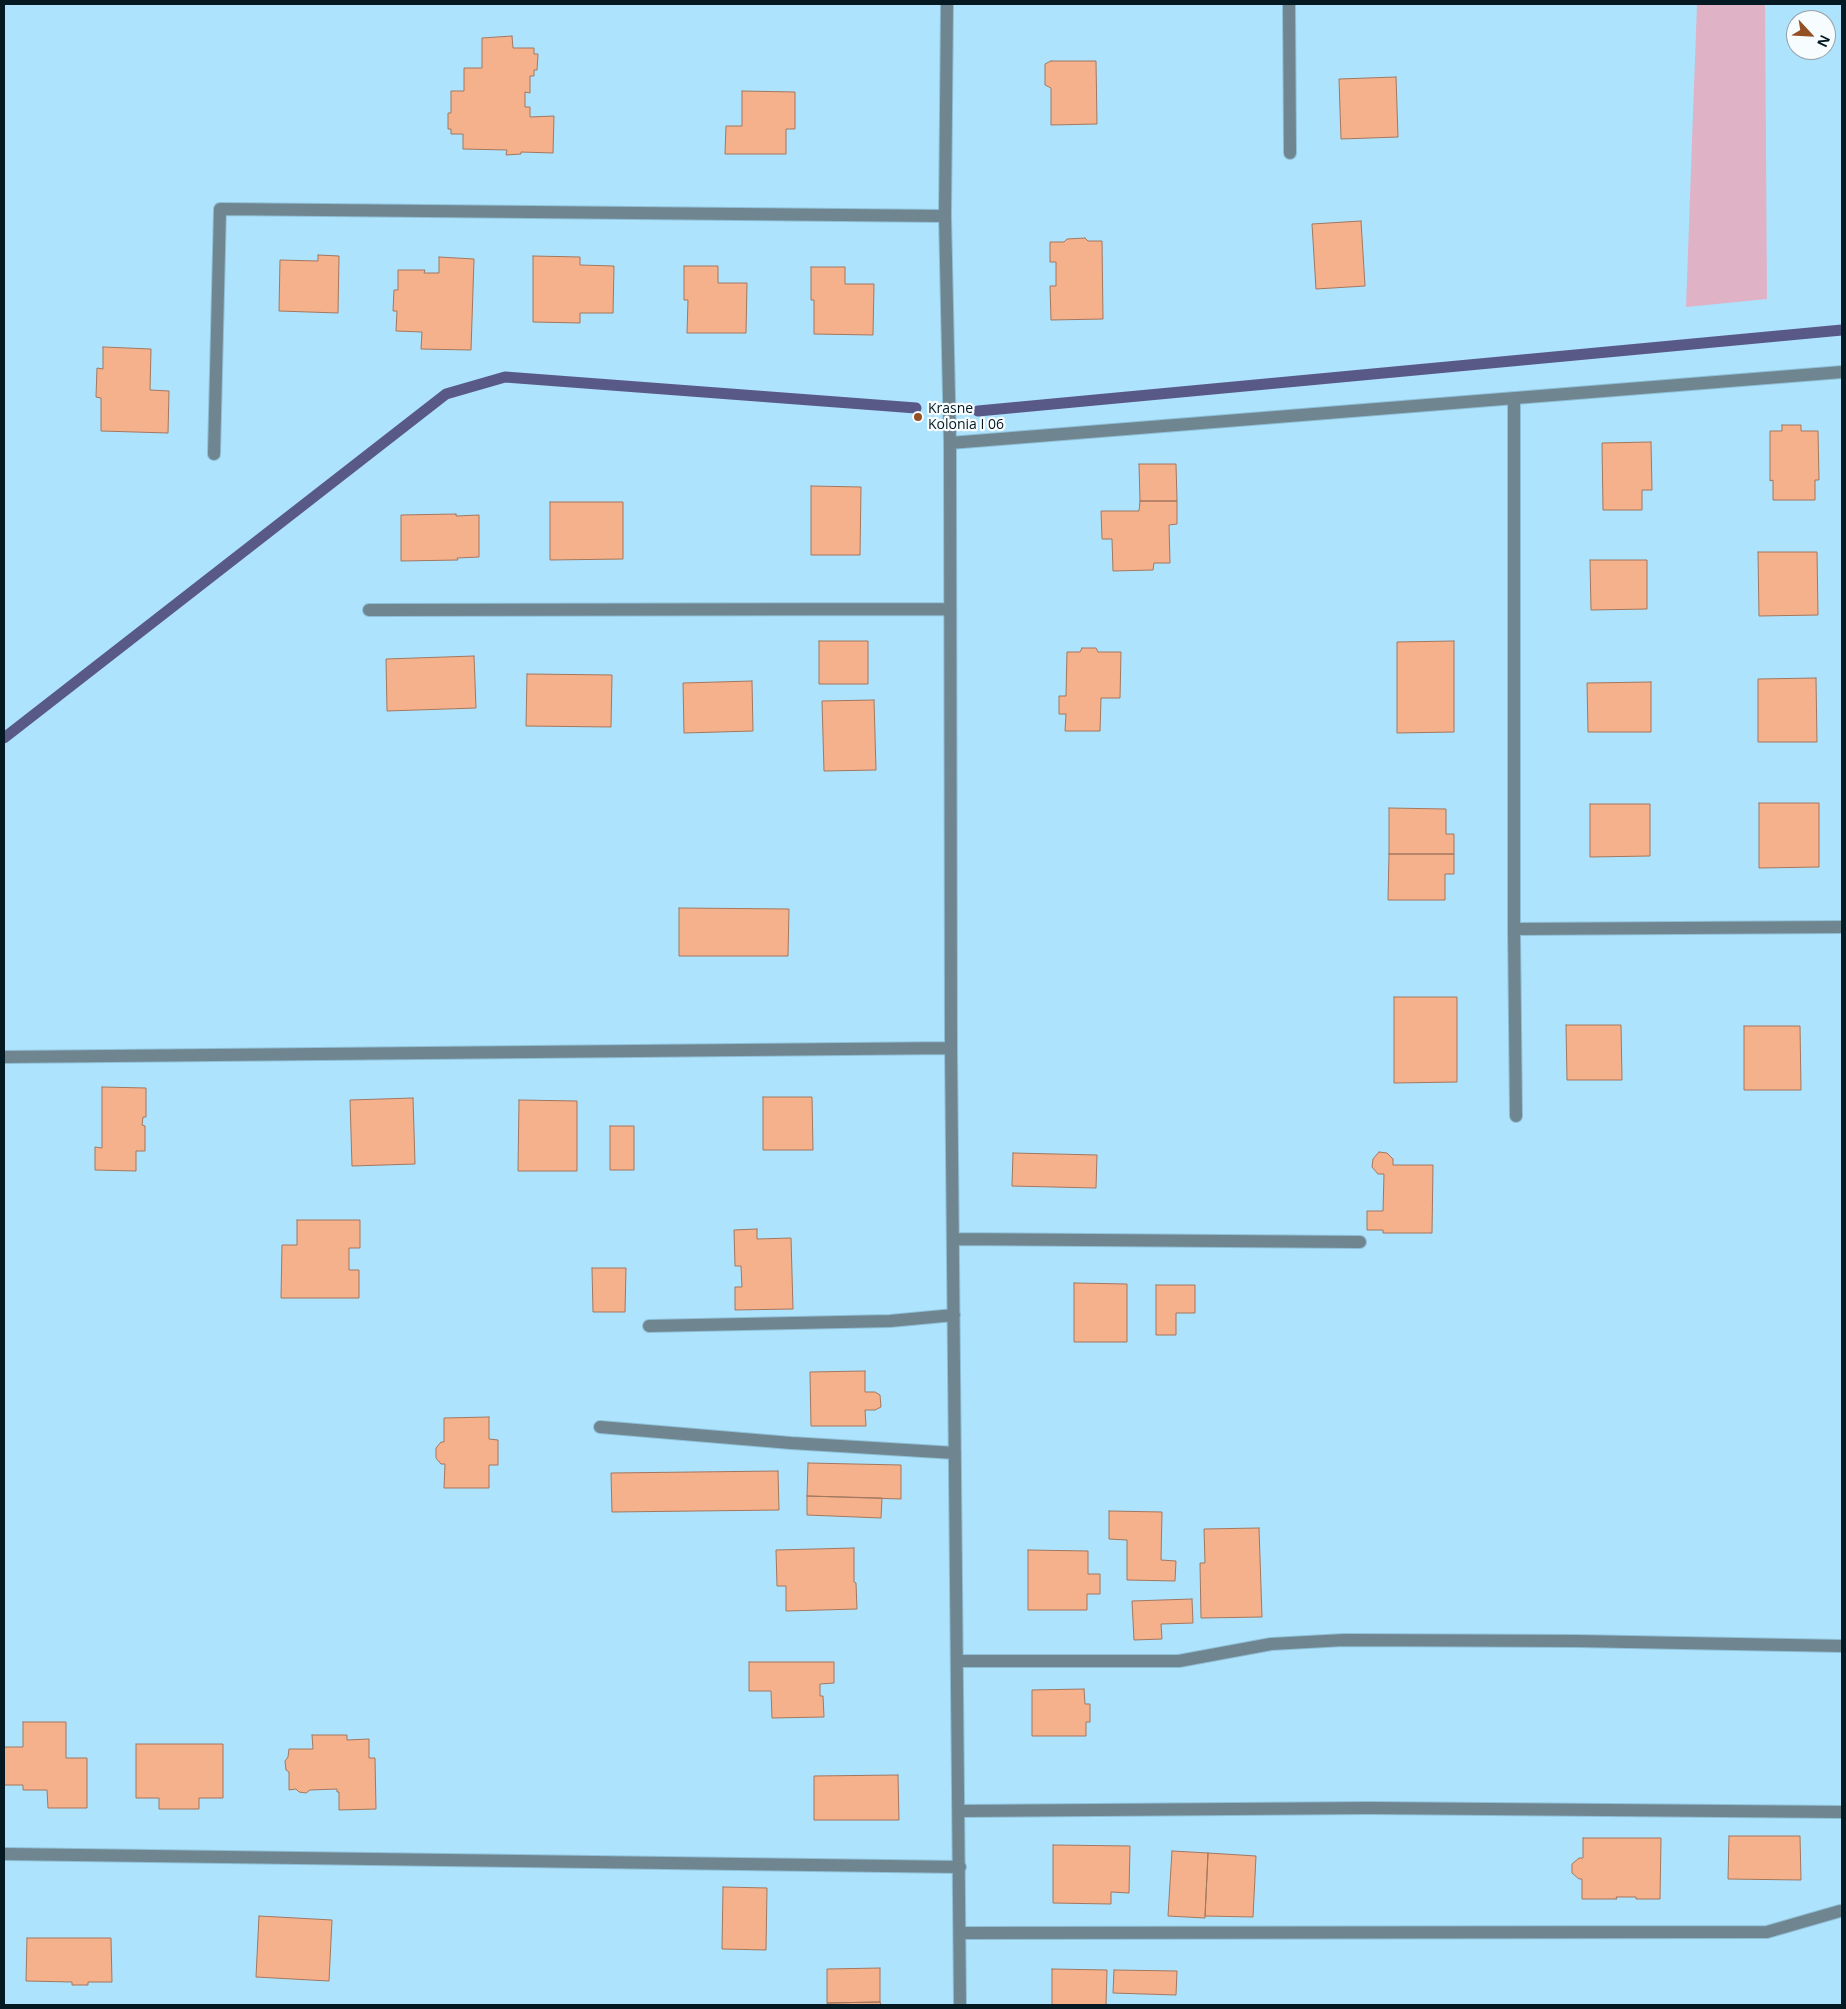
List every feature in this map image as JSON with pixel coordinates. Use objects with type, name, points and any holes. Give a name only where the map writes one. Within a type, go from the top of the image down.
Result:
[{"type":"street","points":[[948,4],[945,216],[950,443],[951,1048],[960,2005]]},
{"type":"street","points":[[1289,4],[1290,153]]},
{"type":"street","points":[[214,454],[220,209],[945,216]]},
{"type":"street","points":[[950,443],[1842,372]]},
{"type":"street","points":[[1514,399],[1516,1116]]},
{"type":"street","points":[[369,610],[950,609]]},
{"type":"street","points":[[1514,929],[1842,927]]},
{"type":"street","points":[[4,1057],[951,1048]]},
{"type":"street","points":[[954,1239],[1360,1242]]},
{"type":"street","points":[[649,1326],[890,1321],[954,1315]]},
{"type":"street","points":[[600,1427],[791,1443],[955,1453]]},
{"type":"street","points":[[958,1661],[1179,1660],[1271,1644],[1344,1640],[1567,1641],[1842,1646]]},
{"type":"street","points":[[959,1811],[1369,1808],[1842,1812]]},
{"type":"street","points":[[4,1854],[960,1868]]},
{"type":"street","points":[[960,1934],[1767,1932],[1840,1911]]},
{"type":"shaded area","points":[[1697,4],[1765,4],[1767,299],[1686,307]]},
{"type":"building","points":[[512,36],[513,48],[534,48],[534,54],[538,54],[537,70],[534,70],[534,76],[530,76],[530,93],[525,92],[525,107],[530,107],[530,117],[554,116],[553,153],[521,152],[521,154],[506,155],[507,150],[463,149],[463,134],[451,134],[451,129],[448,129],[448,113],[451,113],[451,91],[464,91],[464,68],[482,68],[482,38]]},
{"type":"building","points":[[1051,61],[1096,61],[1097,124],[1051,125],[1051,88],[1045,85],[1045,64]]},
{"type":"building","points":[[1396,77],[1398,137],[1341,139],[1339,79]]},
{"type":"building","points":[[742,91],[795,92],[795,129],[786,129],[786,154],[725,154],[726,126],[742,126]]},
{"type":"building","points":[[1361,221],[1365,286],[1316,289],[1312,224]]},
{"type":"building","points":[[1085,238],[1088,241],[1102,241],[1103,319],[1051,320],[1050,286],[1056,286],[1056,262],[1050,262],[1050,242],[1064,242],[1067,239]]},
{"type":"building","points":[[318,255],[339,256],[338,313],[279,311],[280,260],[318,261]]},
{"type":"building","points":[[533,256],[580,257],[580,265],[614,266],[613,313],[580,313],[580,323],[533,322]]},
{"type":"building","points":[[439,257],[474,259],[471,350],[421,349],[422,332],[396,331],[397,311],[393,311],[394,290],[398,290],[398,270],[425,270],[424,273],[439,273]]},
{"type":"building","points":[[684,266],[718,266],[718,283],[747,283],[746,333],[687,333],[688,300],[684,300]]},
{"type":"building","points":[[811,267],[845,267],[845,284],[874,284],[873,335],[814,334],[814,300],[811,300]]},
{"type":"building","points":[[103,347],[151,349],[150,390],[169,391],[168,433],[101,431],[101,398],[96,397],[97,368],[103,369]]},
{"type":"building","points":[[1782,425],[1801,425],[1801,431],[1818,431],[1819,480],[1815,480],[1815,500],[1773,500],[1773,480],[1770,481],[1770,431],[1782,431]]},
{"type":"building","points":[[1651,442],[1652,490],[1642,490],[1642,510],[1603,510],[1602,443]]},
{"type":"building","points":[[1139,464],[1176,464],[1177,501],[1140,501]]},
{"type":"building","points":[[811,486],[861,487],[860,555],[811,555]]},
{"type":"building","points":[[1140,501],[1177,501],[1177,524],[1169,525],[1170,563],[1154,563],[1153,570],[1113,571],[1112,539],[1102,539],[1101,511],[1139,511]]},
{"type":"building","points":[[550,502],[623,502],[623,559],[550,560]]},
{"type":"building","points":[[456,514],[456,516],[479,515],[479,557],[457,558],[458,560],[401,561],[401,515]]},
{"type":"building","points":[[1758,552],[1817,552],[1818,615],[1759,616]]},
{"type":"building","points":[[1590,560],[1647,560],[1647,609],[1591,610]]},
{"type":"building","points":[[819,641],[868,641],[868,684],[819,684]]},
{"type":"building","points":[[1454,641],[1454,732],[1397,733],[1397,642]]},
{"type":"building","points":[[1082,648],[1096,648],[1098,652],[1121,652],[1120,698],[1101,698],[1100,731],[1065,731],[1066,714],[1059,714],[1059,696],[1066,696],[1067,652],[1080,652]]},
{"type":"building","points":[[474,656],[476,708],[387,711],[386,659]]},
{"type":"building","points":[[527,674],[612,675],[611,727],[526,726]]},
{"type":"building","points":[[1816,678],[1817,742],[1758,742],[1758,679]]},
{"type":"building","points":[[752,681],[753,731],[684,733],[683,683]]},
{"type":"building","points":[[1651,682],[1651,732],[1588,732],[1587,683]]},
{"type":"building","points":[[874,700],[876,770],[824,771],[822,701]]},
{"type":"building","points":[[1759,803],[1819,803],[1819,867],[1759,868]]},
{"type":"building","points":[[1590,804],[1650,804],[1650,856],[1590,857]]},
{"type":"building","points":[[1389,808],[1446,809],[1446,834],[1454,834],[1454,854],[1389,854]]},
{"type":"building","points":[[1389,854],[1454,854],[1454,874],[1445,874],[1445,900],[1388,900]]},
{"type":"building","points":[[679,908],[789,909],[788,956],[679,956]]},
{"type":"building","points":[[1394,997],[1457,997],[1457,1082],[1394,1083]]},
{"type":"building","points":[[1566,1025],[1621,1025],[1622,1080],[1567,1080]]},
{"type":"building","points":[[1744,1026],[1800,1026],[1801,1090],[1744,1090]]},
{"type":"building","points":[[102,1087],[146,1088],[146,1117],[143,1117],[142,1125],[145,1126],[145,1151],[136,1151],[136,1171],[95,1170],[95,1147],[102,1148]]},
{"type":"building","points":[[763,1097],[812,1097],[813,1150],[763,1150]]},
{"type":"building","points":[[413,1098],[415,1164],[352,1166],[350,1100]]},
{"type":"building","points":[[519,1100],[577,1101],[577,1171],[518,1171]]},
{"type":"building","points":[[610,1126],[634,1126],[634,1170],[610,1170]]},
{"type":"building","points":[[1379,1152],[1387,1153],[1393,1159],[1393,1165],[1433,1165],[1432,1233],[1383,1233],[1383,1230],[1367,1230],[1367,1211],[1383,1211],[1384,1174],[1378,1174],[1372,1167],[1373,1159]]},
{"type":"building","points":[[1013,1153],[1097,1155],[1096,1188],[1012,1186]]},
{"type":"building","points":[[297,1220],[360,1220],[360,1248],[349,1248],[349,1270],[359,1270],[359,1298],[281,1298],[282,1245],[297,1245]]},
{"type":"building","points":[[757,1229],[757,1239],[791,1238],[793,1309],[735,1310],[735,1287],[742,1287],[741,1266],[735,1266],[734,1230]]},
{"type":"building","points":[[592,1268],[626,1268],[625,1312],[593,1312]]},
{"type":"building","points":[[1074,1283],[1127,1284],[1127,1342],[1074,1342]]},
{"type":"building","points":[[1156,1285],[1195,1285],[1195,1313],[1176,1313],[1176,1335],[1156,1335]]},
{"type":"building","points":[[865,1371],[865,1392],[875,1392],[880,1395],[881,1407],[875,1410],[865,1410],[866,1426],[811,1426],[810,1372]]},
{"type":"building","points":[[489,1417],[489,1439],[498,1440],[498,1465],[489,1465],[489,1488],[444,1488],[445,1464],[441,1464],[436,1458],[436,1448],[441,1442],[444,1442],[444,1418]]},
{"type":"building","points":[[808,1463],[901,1465],[901,1499],[807,1496]]},
{"type":"building","points":[[778,1471],[779,1510],[612,1512],[611,1473]]},
{"type":"building","points":[[807,1496],[882,1498],[881,1518],[807,1515]]},
{"type":"building","points":[[1109,1511],[1162,1512],[1161,1560],[1176,1561],[1175,1581],[1127,1580],[1127,1540],[1109,1539]]},
{"type":"building","points":[[1259,1528],[1262,1617],[1201,1618],[1200,1563],[1205,1563],[1204,1529]]},
{"type":"building","points":[[854,1548],[854,1582],[856,1583],[857,1609],[786,1611],[786,1586],[777,1586],[776,1550]]},
{"type":"building","points":[[1028,1550],[1088,1551],[1088,1574],[1100,1574],[1100,1594],[1087,1594],[1087,1610],[1028,1610]]},
{"type":"building","points":[[1192,1599],[1193,1623],[1161,1624],[1162,1639],[1134,1640],[1132,1601]]},
{"type":"building","points":[[749,1662],[834,1662],[834,1683],[820,1684],[820,1696],[823,1696],[824,1717],[772,1718],[771,1691],[749,1691]]},
{"type":"building","points":[[1084,1689],[1085,1704],[1090,1704],[1090,1722],[1086,1722],[1086,1736],[1032,1736],[1032,1690]]},
{"type":"building","points":[[23,1722],[66,1722],[66,1758],[87,1758],[87,1808],[48,1808],[47,1790],[23,1790],[23,1785],[4,1785],[4,1747],[23,1747]]},
{"type":"building","points":[[312,1735],[347,1735],[347,1740],[369,1739],[369,1758],[375,1758],[376,1809],[339,1810],[339,1792],[337,1792],[337,1789],[310,1790],[306,1793],[299,1792],[296,1789],[289,1790],[289,1772],[286,1770],[285,1761],[288,1757],[289,1749],[313,1749]]},
{"type":"building","points":[[136,1744],[223,1744],[223,1798],[199,1798],[199,1809],[159,1809],[159,1798],[136,1798]]},
{"type":"building","points":[[898,1775],[899,1820],[814,1820],[814,1776]]},
{"type":"building","points":[[1729,1836],[1800,1836],[1801,1880],[1728,1879]]},
{"type":"building","points":[[1583,1838],[1661,1838],[1660,1899],[1616,1897],[1617,1899],[1582,1899],[1582,1879],[1579,1879],[1572,1873],[1572,1864],[1579,1858],[1583,1858]]},
{"type":"building","points":[[1053,1845],[1130,1846],[1129,1893],[1111,1892],[1111,1904],[1053,1903]]},
{"type":"building","points":[[1172,1851],[1208,1853],[1205,1918],[1168,1916]]},
{"type":"building","points":[[1208,1853],[1256,1856],[1253,1917],[1205,1916]]},
{"type":"building","points":[[723,1887],[767,1888],[766,1950],[722,1949]]},
{"type":"building","points":[[259,1916],[332,1920],[329,1981],[256,1977]]},
{"type":"building","points":[[27,1938],[111,1938],[112,1982],[88,1982],[88,1985],[72,1985],[72,1982],[26,1981]]},
{"type":"building","points":[[880,1968],[880,2002],[827,2003],[827,1969]]},
{"type":"building","points":[[1052,1969],[1107,1970],[1106,2005],[1052,2005]]},
{"type":"building","points":[[1114,1970],[1177,1971],[1176,1995],[1113,1993]]},
{"type":"building","points":[[880,2002],[881,2005],[828,2005],[827,2003]]},
{"type":"waterway","points":[[978,411],[1842,330]]},
{"type":"waterway","points":[[4,738],[446,394],[505,377],[916,408]]},
{"type":"place","name":"Krasne Kolonia I 06","points":[[918,417]]}]
